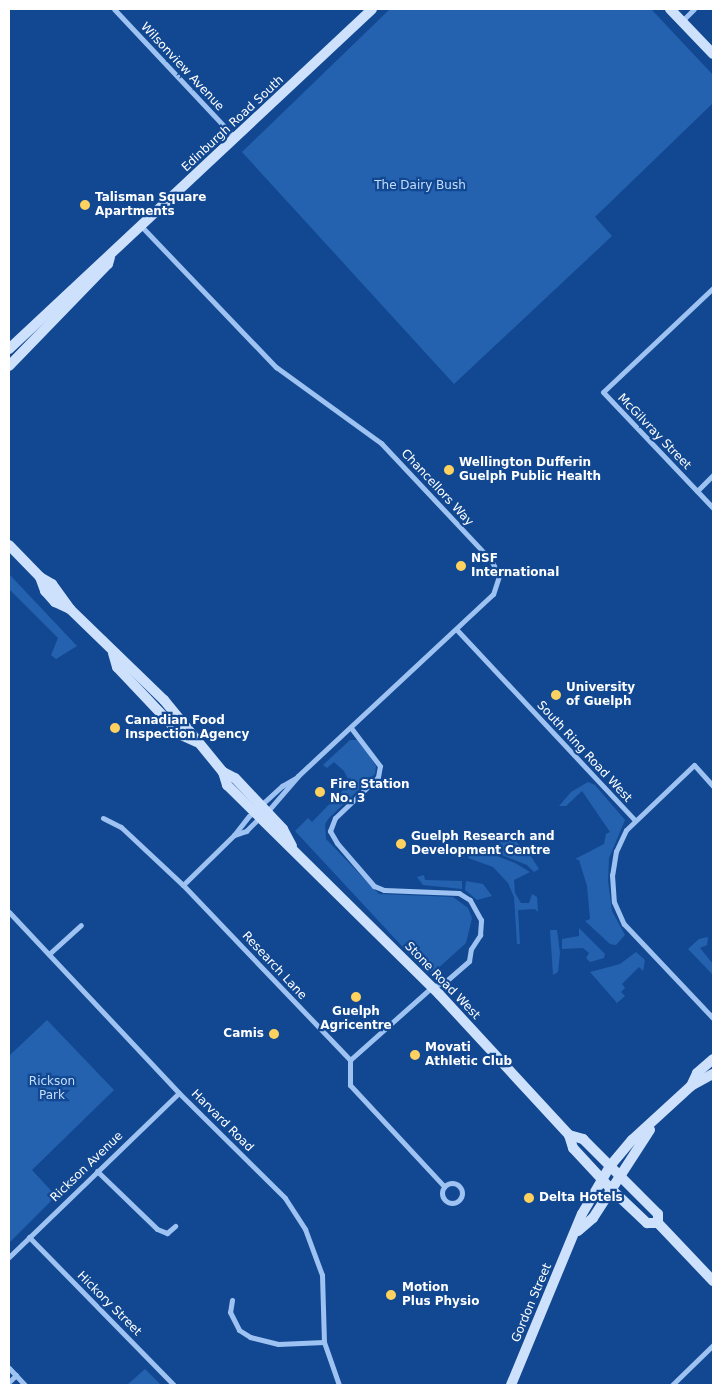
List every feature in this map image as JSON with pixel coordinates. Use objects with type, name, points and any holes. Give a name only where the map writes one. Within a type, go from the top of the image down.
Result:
[{"type":"main road","name":"Edinburgh Road South","points":[[9,349],[105,258],[110,257],[372,9]]},
{"type":"main road","points":[[670,9],[713,54]]},
{"type":"main road","name":"Edinburgh Road South","points":[[9,366],[108,264],[110,257]]},
{"type":"main road","name":"Stone Road West","points":[[9,545],[40,577],[45,591],[55,602],[70,609],[112,653],[125,660],[189,727],[197,742],[223,772],[227,785],[260,812],[276,837],[293,847],[432,988],[569,1135],[573,1148],[611,1189],[647,1223],[658,1223],[658,1214],[583,1139],[569,1135]]},
{"type":"main road","name":"Gordon Street","points":[[691,1086],[697,1073],[713,1059]]},
{"type":"main road","name":"Gordon Street","points":[[511,1385],[578,1231],[582,1214],[610,1166],[632,1140],[655,1122],[691,1086],[713,1074]]},
{"type":"main road","name":"Gordon Street","points":[[578,1231],[593,1218],[618,1174],[655,1122]]},
{"type":"main road","points":[[658,1223],[713,1281]]},
{"type":"street","name":"Wilsonview Avenue","points":[[114,9],[235,139]]},
{"type":"street","points":[[682,21],[694,9]]},
{"type":"street","name":"Chancellors Way","points":[[142,227],[276,367],[358,424],[381,443],[492,560],[499,576],[497,588],[457,630],[260,812]]},
{"type":"street","name":"McGilvray Street","points":[[713,288],[603,392],[713,508]]},
{"type":"street","points":[[697,491],[713,475]]},
{"type":"street","name":"South Ring Road West","points":[[457,630],[635,820],[622,836],[615,856],[612,880],[616,910],[633,935],[713,1018]]},
{"type":"street","points":[[351,728],[370,748],[380,766],[378,777],[335,818],[330,831],[337,843],[374,886],[384,890],[459,893],[470,900],[481,920],[480,935],[471,948],[469,961],[445,982],[432,988],[350,1060],[350,1085],[444,1186]]},
{"type":"street","points":[[635,820],[694,765],[713,786]]},
{"type":"street","name":"Chancellors Way","points":[[260,812],[282,786],[298,776]]},
{"type":"street","points":[[183,885],[260,812]]},
{"type":"street","points":[[234,835],[246,831],[260,812]]},
{"type":"street","name":"Research Lane","points":[[103,818],[121,827],[183,885],[350,1060]]},
{"type":"street","name":"Harvard Road","points":[[9,912],[179,1092],[285,1198],[305,1229],[322,1275],[324,1342],[339,1385]]},
{"type":"street","points":[[49,954],[81,924]]},
{"type":"street","name":"Rickson Avenue","points":[[9,1257],[179,1092]]},
{"type":"street","points":[[97,1171],[157,1229],[167,1233],[175,1226]]},
{"type":"street","points":[[451,1183],[459,1185],[462,1192],[460,1199],[455,1203],[445,1201],[442,1193],[444,1186],[451,1183]]},
{"type":"street","name":"Hickory Street","points":[[29,1237],[174,1385]]},
{"type":"street","points":[[232,1300],[230,1312],[239,1330],[250,1337],[278,1344],[324,1342]]},
{"type":"street","points":[[672,1385],[713,1345]]},
{"type":"street","points":[[9,1368],[25,1385]]},
{"type":"street","points":[[9,1382],[16,1376]]},
{"type":"green space","name":"The Dairy Bush","points":[[390,9],[651,9],[713,75],[713,103],[595,217],[612,236],[454,384],[242,152]]},
{"type":"green space","points":[[9,574],[77,646],[56,659],[51,655],[58,638],[9,589]]},
{"type":"green space","points":[[350,740],[357,740],[366,751],[376,766],[375,774],[329,818],[325,824],[326,839],[379,894],[453,897],[468,908],[472,918],[466,943],[436,970],[427,973],[295,831],[308,818],[312,822],[350,783],[344,771],[334,762],[327,768],[323,765]]},
{"type":"green space","points":[[588,782],[595,785],[625,820],[609,858],[608,881],[612,911],[625,935],[616,945],[610,944],[585,921],[590,919],[587,886],[579,860],[575,859],[604,844],[606,834],[610,832],[582,791],[566,806],[559,806],[571,792]]},
{"type":"green space","points":[[507,833],[530,855],[539,869],[534,872],[527,865],[499,854],[497,845]]},
{"type":"green space","points":[[471,850],[484,851],[515,863],[530,872],[514,880],[515,893],[521,903],[529,903],[532,894],[537,897],[538,912],[535,909],[518,910],[520,944],[517,944],[514,897],[508,883],[493,867],[468,858]]},
{"type":"green space","points":[[424,875],[425,880],[462,881],[462,889],[423,885],[417,877]]},
{"type":"green space","points":[[466,881],[483,884],[492,896],[477,900],[465,890]]},
{"type":"green space","points":[[579,928],[605,954],[604,958],[590,962],[586,958],[589,953],[583,948],[562,949],[562,939],[579,936]]},
{"type":"green space","points":[[550,930],[557,930],[560,953],[558,972],[553,975]]},
{"type":"green space","points":[[708,937],[707,945],[700,948],[713,964],[713,975],[688,949],[699,939]]},
{"type":"green space","points":[[636,952],[645,960],[643,971],[639,967],[622,984],[625,988],[621,992],[625,996],[617,1003],[590,972],[620,964]]},
{"type":"green space","name":"Rickson Park","points":[[47,1020],[114,1090],[32,1170],[56,1196],[9,1243],[9,1056]]},
{"type":"green space","points":[[145,1369],[161,1385],[127,1385]]},
{"type":"place","name":"Talisman Square Apartments","points":[[85,205]]},
{"type":"place","name":"Wellington Dufferin Guelph Public Health","points":[[449,470]]},
{"type":"place","name":"NSF International","points":[[461,566]]},
{"type":"place","name":"University of Guelph","points":[[556,695]]},
{"type":"place","name":"Canadian Food Inspection Agency","points":[[115,728]]},
{"type":"place","name":"Fire Station No. 3","points":[[320,792]]},
{"type":"place","name":"Guelph Research and Development Centre","points":[[401,844]]},
{"type":"place","name":"Guelph Agricentre","points":[[356,997]]},
{"type":"place","name":"Camis","points":[[274,1034]]},
{"type":"place","name":"Movati Athletic Club","points":[[415,1055]]},
{"type":"place","name":"Delta Hotels","points":[[529,1198]]},
{"type":"place","name":"Motion Plus Physio","points":[[391,1295]]}]
